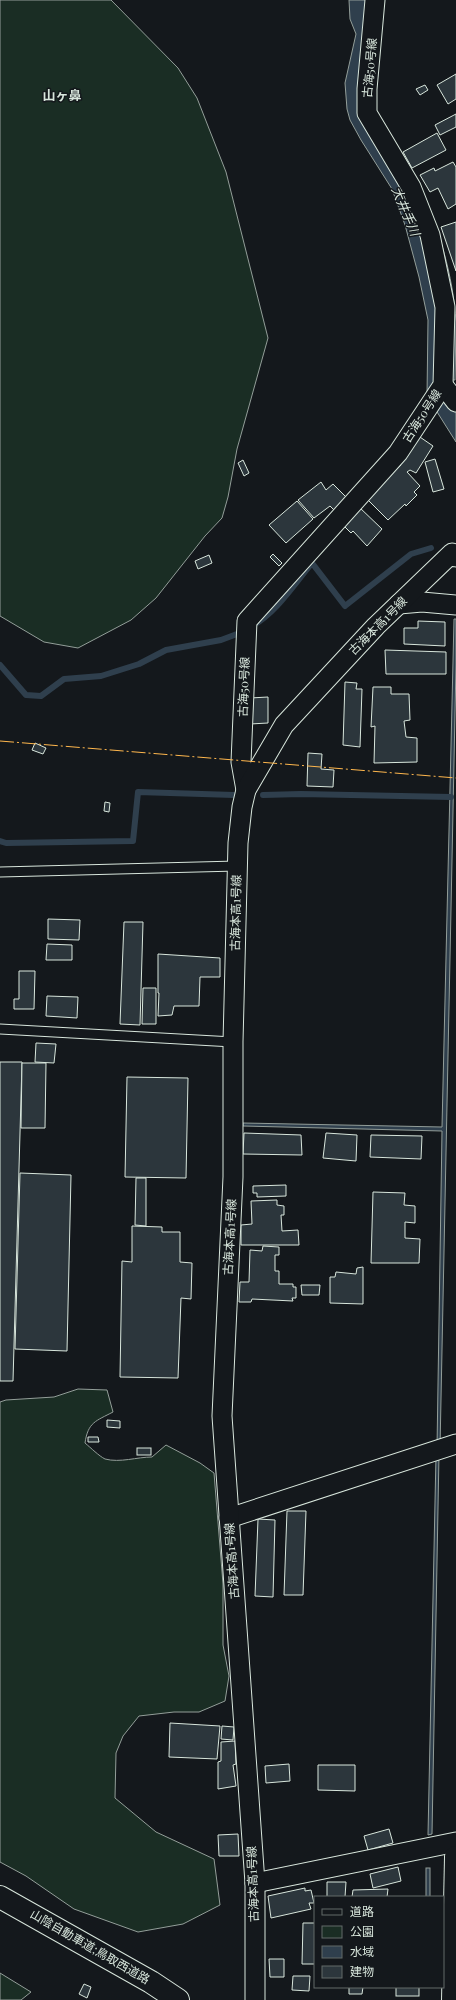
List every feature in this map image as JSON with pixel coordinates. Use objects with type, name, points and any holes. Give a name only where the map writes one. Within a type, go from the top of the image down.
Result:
[{"type":"main road","points":[[453,2000],[456,1857]]},
{"type":"main road","name":"山陰自動車道;鳥取西道路","points":[[0,1897],[14,1916],[152,2000]]},
{"type":"main road","name":"山陰自動車道;鳥取西道路","points":[[14,1916],[151,1982],[178,2000]]},
{"type":"street","name":"古海50号線","points":[[246,790],[241,762],[247,621],[398,453],[443,385],[445,307],[430,235],[411,187],[367,113],[367,89],[375,0]]},
{"type":"street","points":[[443,385],[456,402]]},
{"type":"street","name":"古海本高1号線","points":[[255,2000],[255,1883],[222,1416],[233,1177],[233,1042],[237,866],[242,808],[246,790],[284,725],[376,626],[454,555]]},
{"type":"street","points":[[400,604],[422,602],[456,605]]},
{"type":"street","points":[[229,1518],[456,1444]]},
{"type":"street","points":[[255,1883],[456,1842]]},
{"type":"lane","points":[[0,872],[237,866]]},
{"type":"lane","points":[[0,1029],[233,1042]]},
{"type":"green space","points":[[0,0],[111,0],[178,68],[197,98],[226,172],[268,338],[237,449],[228,497],[222,518],[205,536],[156,598],[131,620],[78,648],[44,642],[0,616]]},
{"type":"green space","points":[[78,1389],[107,1390],[113,1412],[97,1420],[91,1426],[86,1436],[85,1443],[103,1458],[123,1460],[152,1457],[166,1445],[200,1463],[214,1473],[223,1584],[223,1645],[229,1676],[225,1701],[199,1712],[174,1712],[139,1716],[123,1736],[116,1753],[115,1798],[156,1832],[214,1859],[220,1905],[183,1924],[138,1932],[74,1909],[26,1876],[0,1862],[0,1402],[6,1400],[54,1397]]},
{"type":"green space","points":[[0,1973],[31,1992],[21,2000],[0,2000]]},
{"type":"water","name":"大井手川","points":[[349,0],[367,0],[359,85],[422,226],[456,407],[456,442],[427,396],[428,320],[419,277],[405,225],[392,189],[361,140],[350,120],[347,109],[345,83],[356,34],[350,19]]},
{"type":"water","points":[[421,188],[434,220],[452,287],[456,322],[455,380],[450,380]]},
{"type":"water","points":[[454,619],[456,619],[456,664],[440,1448],[437,1448],[442,1131],[243,1126],[243,1123],[442,1127]]},
{"type":"water","points":[[439,1454],[432,1834],[428,1835],[436,1455]]},
{"type":"water","points":[[426,1868],[430,1868],[430,1896],[426,1896]]},
{"type":"building","points":[[456,74],[456,99],[448,104],[437,85]]},
{"type":"building","points":[[425,85],[428,90],[420,95],[416,89]]},
{"type":"building","points":[[456,114],[456,127],[440,135],[435,125]]},
{"type":"building","points":[[437,133],[446,150],[412,168],[403,152]]},
{"type":"building","points":[[453,162],[456,167],[456,204],[448,209],[438,188],[430,192],[420,175],[434,168],[435,171]]},
{"type":"building","points":[[456,222],[456,271],[441,227]]},
{"type":"building","points":[[417,435],[433,446],[416,473],[410,470],[407,472],[420,486],[414,492],[417,495],[388,520],[367,499],[401,465],[399,463]]},
{"type":"building","points":[[435,459],[444,489],[433,492],[425,462]]},
{"type":"building","points":[[243,460],[249,473],[244,476],[238,463]]},
{"type":"building","points":[[321,482],[326,490],[333,484],[348,499],[336,512],[330,506],[314,518],[298,500]]},
{"type":"building","points":[[297,501],[313,519],[286,543],[269,525]]},
{"type":"building","points":[[358,506],[382,529],[367,546],[353,531],[351,533],[341,523]]},
{"type":"building","points":[[273,554],[282,563],[279,566],[270,557]]},
{"type":"building","points":[[209,555],[212,563],[198,569],[195,561]]},
{"type":"building","points":[[418,621],[445,622],[445,646],[404,644],[404,628],[418,628]]},
{"type":"building","points":[[385,650],[446,652],[446,674],[386,674]]},
{"type":"building","points":[[345,682],[357,683],[356,689],[362,689],[360,747],[343,745]]},
{"type":"building","points":[[373,687],[391,687],[391,694],[409,694],[410,720],[404,721],[406,737],[417,738],[417,762],[374,763],[375,726],[371,727]]},
{"type":"building","points":[[268,697],[268,723],[250,724],[250,698]]},
{"type":"building","points":[[35,743],[46,748],[43,754],[32,750]]},
{"type":"building","points":[[308,753],[322,754],[321,769],[334,770],[333,787],[307,786]]},
{"type":"building","points":[[105,802],[110,803],[109,812],[104,811]]},
{"type":"building","points":[[48,919],[80,920],[79,940],[48,939]]},
{"type":"building","points":[[124,922],[143,922],[140,1025],[120,1024]]},
{"type":"building","points":[[47,944],[72,945],[72,960],[46,960]]},
{"type":"building","points":[[158,954],[220,958],[220,977],[200,977],[199,1006],[174,1006],[172,1015],[158,1016]]},
{"type":"building","points":[[19,971],[35,971],[34,1009],[14,1009],[14,999],[19,999]]},
{"type":"building","points":[[143,988],[156,988],[156,1024],[142,1024]]},
{"type":"building","points":[[47,996],[78,997],[77,1018],[46,1016]]},
{"type":"building","points":[[36,1043],[56,1044],[54,1063],[35,1062]]},
{"type":"building","points":[[0,1062],[22,1062],[13,1381],[0,1381]]},
{"type":"building","points":[[22,1063],[46,1063],[45,1128],[21,1128]]},
{"type":"building","points":[[127,1077],[188,1078],[186,1178],[125,1177]]},
{"type":"building","points":[[244,1133],[301,1135],[302,1155],[243,1154]]},
{"type":"building","points":[[326,1133],[357,1135],[356,1161],[323,1158]]},
{"type":"building","points":[[371,1135],[422,1136],[421,1159],[370,1157]]},
{"type":"building","points":[[20,1173],[71,1175],[67,1351],[15,1349]]},
{"type":"building","points":[[136,1178],[146,1178],[146,1226],[135,1225]]},
{"type":"building","points":[[286,1185],[286,1196],[257,1197],[257,1193],[253,1193],[253,1186]]},
{"type":"building","points":[[373,1192],[405,1193],[404,1205],[415,1206],[415,1223],[405,1222],[405,1238],[420,1239],[419,1263],[371,1263]]},
{"type":"building","points":[[277,1200],[277,1205],[284,1206],[284,1215],[281,1215],[282,1231],[298,1230],[299,1245],[241,1245],[241,1225],[252,1224],[251,1201]]},
{"type":"building","points":[[132,1226],[162,1227],[162,1232],[180,1232],[180,1262],[192,1263],[191,1299],[181,1298],[178,1378],[120,1377],[122,1261],[132,1262]]},
{"type":"building","points":[[263,1246],[279,1247],[279,1255],[275,1255],[275,1271],[279,1271],[279,1284],[293,1284],[293,1287],[296,1287],[296,1298],[292,1298],[293,1301],[252,1299],[251,1302],[239,1302],[240,1282],[249,1282],[250,1250],[262,1251]]},
{"type":"building","points":[[363,1267],[363,1304],[330,1303],[330,1277],[335,1277],[336,1272],[356,1274],[357,1268]]},
{"type":"building","points":[[301,1285],[320,1285],[319,1295],[302,1295]]},
{"type":"building","points":[[107,1420],[120,1421],[120,1428],[107,1427]]},
{"type":"building","points":[[88,1437],[98,1437],[99,1442],[88,1442]]},
{"type":"building","points":[[137,1448],[151,1448],[151,1455],[137,1455]]},
{"type":"building","points":[[287,1511],[306,1511],[303,1595],[284,1595]]},
{"type":"building","points":[[258,1519],[275,1520],[273,1597],[255,1596]]},
{"type":"building","points":[[170,1723],[220,1726],[217,1759],[169,1757]]},
{"type":"building","points":[[222,1726],[234,1727],[233,1740],[221,1739]]},
{"type":"building","points":[[235,1741],[236,1764],[233,1765],[236,1786],[218,1789],[218,1762],[221,1761],[221,1742]]},
{"type":"building","points":[[289,1764],[290,1781],[266,1783],[265,1766]]},
{"type":"building","points":[[318,1765],[355,1765],[355,1791],[318,1790]]},
{"type":"building","points":[[389,1829],[393,1843],[368,1850],[364,1836]]},
{"type":"building","points":[[238,1834],[239,1856],[219,1856],[218,1835]]},
{"type":"building","points":[[398,1867],[401,1881],[373,1888],[370,1874]]},
{"type":"building","points":[[327,1882],[346,1882],[345,1896],[327,1896]]},
{"type":"building","points":[[305,1888],[305,1891],[311,1890],[314,1903],[309,1903],[311,1909],[271,1918],[268,1896]]},
{"type":"building","points":[[388,1889],[387,1896],[352,1896],[353,1890]]},
{"type":"building","points":[[303,1923],[314,1923],[314,1964],[302,1964]]},
{"type":"building","points":[[269,1959],[284,1959],[284,1977],[270,1977]]},
{"type":"building","points":[[293,1976],[310,1976],[309,1991],[292,1990]]},
{"type":"building","points":[[84,1984],[91,1987],[87,1998],[79,1994]]},
{"type":"building","points":[[349,1988],[363,1988],[362,1994],[349,1994]]},
{"type":"building","points":[[396,1988],[419,1988],[419,1996],[396,1996]]},
{"type":"waterway","points":[[252,626],[269,613],[285,597],[312,563],[345,606],[411,554],[431,548]]},
{"type":"waterway","points":[[0,665],[26,695],[41,696],[64,679],[101,676],[139,664],[166,650],[221,640],[237,634]]},
{"type":"waterway","points":[[0,841],[6,843],[133,841],[138,792],[234,795]]},
{"type":"waterway","points":[[263,795],[301,794],[451,797]]},
{"type":"power","points":[[0,741],[456,778]]},
{"type":"district","name":"山ヶ鼻","points":[[62,95]]}]
